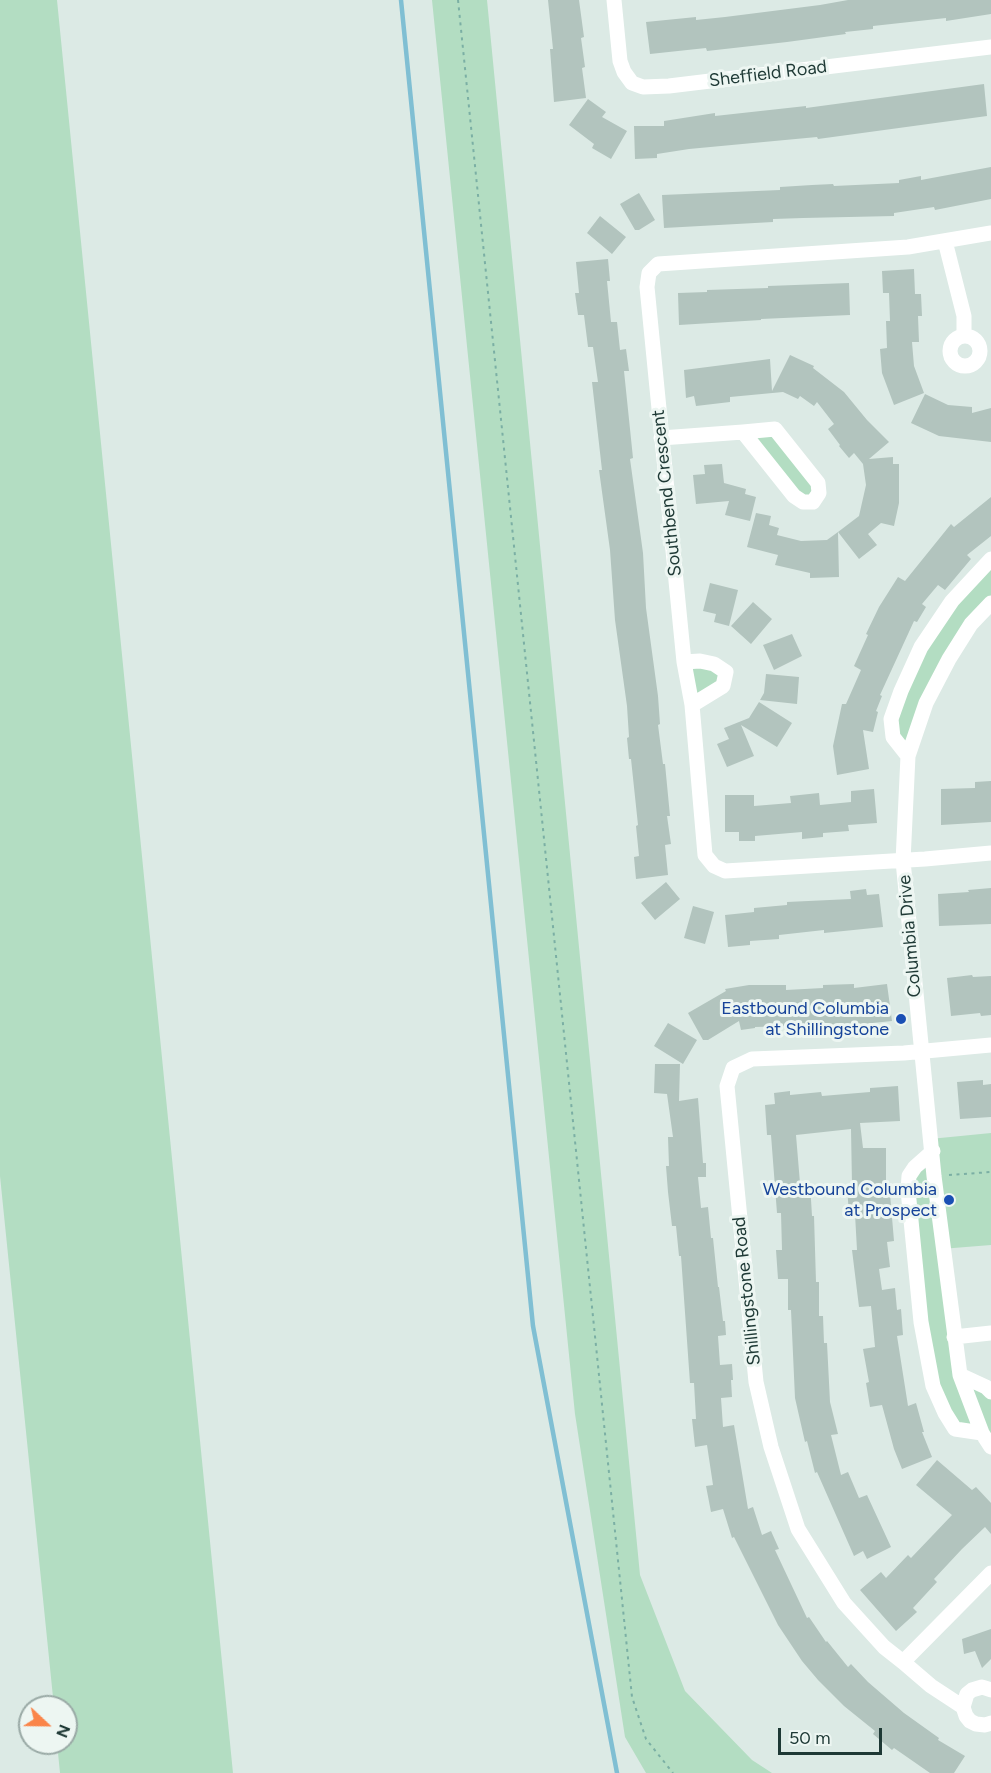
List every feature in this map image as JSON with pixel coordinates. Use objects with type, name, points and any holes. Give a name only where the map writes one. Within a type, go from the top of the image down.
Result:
[{"type":"street","name":"Sheffield Road","points":[[614,0],[620,62],[632,82],[643,87],[669,86],[991,47]]},
{"type":"street","name":"Southbend Crescent","points":[[991,233],[908,247],[658,264],[650,273],[647,287],[684,662],[692,705],[705,855],[714,866],[725,872],[991,853]]},
{"type":"street","points":[[945,241],[964,316],[964,335]]},
{"type":"street","points":[[661,438],[775,429],[818,483],[819,493],[813,502],[803,502],[794,496],[743,432]]},
{"type":"street","points":[[908,756],[893,737],[891,719],[901,691],[921,647],[952,601],[991,560]]},
{"type":"street","name":"Columbia Drive","points":[[991,603],[971,624],[926,703],[908,756],[903,861],[934,1176],[954,1337],[960,1375],[982,1434],[991,1447]]},
{"type":"street","points":[[684,662],[700,661],[714,664],[726,672],[723,686],[692,705]]},
{"type":"street","name":"Shillingstone Road","points":[[991,1045],[921,1052],[752,1059],[733,1068],[727,1086],[756,1382],[771,1447],[798,1528],[844,1603],[884,1647],[930,1686],[963,1707],[970,1721],[985,1725],[991,1723]]},
{"type":"street","points":[[933,1151],[915,1167],[909,1176],[908,1191],[921,1322],[933,1386],[945,1413],[955,1429],[982,1434]]},
{"type":"street","points":[[954,1337],[991,1334]]},
{"type":"street","points":[[960,1375],[991,1392]]},
{"type":"street","points":[[903,1662],[991,1573]]},
{"type":"street","points":[[963,1707],[967,1694],[972,1690],[982,1687],[991,1690]]},
{"type":"path","points":[[458,0],[632,1697],[646,1739],[673,1773]]},
{"type":"path","points":[[934,1176],[991,1172]]},
{"type":"green space","points":[[0,0],[57,0],[233,1773],[60,1773],[58,1755],[78,1755],[78,1695],[53,1695],[0,1176]]},
{"type":"green space","points":[[432,0],[487,0],[640,1575],[685,1691],[752,1760],[772,1773],[646,1773],[625,1737],[575,1414]]},
{"type":"green space","points":[[775,429],[818,483],[803,502],[743,432]]},
{"type":"green space","points":[[991,559],[991,603],[971,624],[908,756],[893,737],[921,647]]},
{"type":"green space","points":[[700,661],[726,679],[692,705],[684,662]]},
{"type":"green space","points":[[991,1133],[991,1245],[941,1249],[957,1377],[991,1392],[991,1447],[982,1434],[955,1431],[932,1379],[905,1182],[932,1164],[930,1139]]},
{"type":"building","points":[[548,0],[579,0],[584,37],[581,38],[586,98],[554,102],[550,49],[553,49]]},
{"type":"building","points":[[848,0],[991,0],[991,14],[946,21],[946,18],[873,26],[873,29],[787,42],[707,51],[706,48],[650,54],[646,22],[696,17],[696,20],[725,17]]},
{"type":"building","points":[[984,84],[987,116],[818,139],[817,137],[689,149],[657,154],[657,158],[635,159],[634,126],[664,126],[664,121],[715,113],[715,116],[806,106],[806,108]]},
{"type":"building","points":[[588,99],[606,112],[602,117],[627,131],[611,159],[592,148],[594,144],[569,125]]},
{"type":"building","points":[[991,167],[991,199],[935,210],[934,207],[894,213],[894,216],[773,219],[773,222],[664,228],[662,195],[780,190],[780,187],[812,185],[899,183],[899,180],[921,176],[921,180]]},
{"type":"building","points":[[639,193],[655,220],[635,230],[620,204]]},
{"type":"building","points":[[600,216],[626,237],[612,254],[587,233]]},
{"type":"building","points":[[608,259],[610,281],[607,281],[611,322],[617,322],[620,350],[626,349],[629,371],[624,371],[633,458],[630,459],[643,553],[646,608],[658,696],[660,724],[658,725],[663,764],[665,764],[670,816],[667,816],[671,844],[665,845],[668,875],[636,879],[634,857],[639,856],[636,826],[638,825],[631,759],[629,759],[627,706],[615,620],[610,550],[599,470],[602,470],[592,382],[598,382],[593,347],[588,347],[584,315],[578,315],[575,293],[579,293],[576,262]]},
{"type":"building","points":[[914,269],[915,294],[921,294],[922,316],[918,316],[919,342],[912,342],[914,366],[924,393],[894,405],[882,373],[880,349],[887,348],[886,321],[890,321],[889,293],[883,293],[882,271]]},
{"type":"building","points":[[849,283],[850,315],[679,325],[678,293]]},
{"type":"building","points":[[790,355],[814,366],[813,368],[844,392],[889,442],[869,459],[893,457],[893,464],[899,464],[899,503],[894,526],[881,523],[868,534],[877,545],[859,559],[838,532],[859,516],[866,485],[863,464],[854,453],[849,458],[839,446],[828,429],[834,424],[817,402],[814,406],[800,396],[798,399],[783,392],[730,397],[730,402],[696,406],[694,396],[686,398],[684,370],[770,359],[772,391]]},
{"type":"building","points":[[925,394],[948,405],[972,407],[972,413],[991,408],[991,442],[939,436],[911,423]]},
{"type":"building","points":[[722,464],[724,483],[746,489],[745,494],[756,497],[750,521],[725,515],[729,501],[696,504],[693,475],[705,474],[704,465]]},
{"type":"building","points":[[991,497],[991,536],[967,555],[971,559],[945,590],[938,585],[922,604],[926,607],[917,622],[914,621],[880,695],[882,696],[876,711],[878,712],[873,732],[863,730],[869,769],[837,775],[833,746],[842,704],[846,704],[861,670],[854,666],[879,607],[898,577],[905,581],[951,524],[954,527]]},
{"type":"building","points":[[756,513],[771,516],[769,525],[779,528],[777,535],[801,541],[827,540],[838,532],[839,577],[810,578],[810,573],[775,565],[778,555],[747,547]]},
{"type":"building","points":[[710,583],[738,590],[729,626],[714,622],[716,614],[703,611]]},
{"type":"building","points":[[753,602],[772,619],[751,644],[731,626]]},
{"type":"building","points":[[792,634],[802,656],[774,670],[763,645]]},
{"type":"building","points":[[766,674],[799,677],[797,704],[760,700],[764,693]]},
{"type":"building","points":[[759,702],[792,723],[777,747],[741,725],[754,756],[727,767],[717,744],[729,739],[724,728],[749,718]]},
{"type":"building","points":[[991,781],[991,822],[941,825],[941,789],[975,788],[975,782]]},
{"type":"building","points":[[874,789],[877,823],[848,825],[849,831],[823,833],[823,837],[802,839],[802,832],[755,836],[755,841],[739,841],[739,832],[725,832],[725,795],[754,795],[754,806],[791,803],[790,796],[819,793],[820,805],[851,802],[851,791]]},
{"type":"building","points":[[666,882],[680,899],[655,920],[641,903]]},
{"type":"building","points":[[991,888],[991,924],[939,926],[938,894]]},
{"type":"building","points":[[866,889],[867,895],[879,894],[883,927],[779,935],[779,939],[750,941],[750,945],[728,947],[725,915],[754,912],[754,908],[787,905],[787,902],[851,899],[850,891]]},
{"type":"building","points":[[693,906],[714,912],[705,944],[684,938]]},
{"type":"building","points":[[972,975],[973,977],[991,976],[991,1015],[981,1016],[980,1013],[951,1016],[947,978]]},
{"type":"building","points":[[854,984],[854,988],[887,984],[892,1021],[824,1028],[824,1025],[755,1027],[741,1030],[739,1021],[708,1040],[703,1040],[688,1013],[726,991],[725,989],[749,985],[786,985],[786,990]]},
{"type":"building","points":[[668,1023],[697,1040],[683,1064],[654,1046]]},
{"type":"building","points":[[655,1064],[680,1064],[679,1101],[698,1098],[703,1163],[706,1163],[706,1177],[698,1177],[701,1208],[708,1207],[723,1321],[725,1321],[726,1335],[718,1336],[720,1365],[732,1364],[732,1397],[721,1398],[723,1427],[734,1425],[748,1509],[753,1507],[762,1535],[771,1531],[779,1549],[775,1550],[807,1618],[809,1617],[826,1642],[848,1667],[851,1664],[904,1713],[939,1738],[938,1740],[965,1756],[954,1773],[930,1773],[894,1748],[892,1750],[873,1734],[875,1731],[844,1706],[818,1680],[778,1625],[734,1537],[732,1538],[723,1509],[711,1512],[706,1486],[713,1485],[707,1445],[695,1447],[692,1419],[696,1419],[694,1383],[690,1383],[681,1256],[679,1256],[676,1226],[672,1226],[668,1192],[666,1166],[669,1166],[668,1137],[673,1137],[667,1094],[654,1093]]},
{"type":"building","points":[[983,1080],[983,1085],[991,1084],[991,1117],[960,1119],[957,1082]]},
{"type":"building","points":[[898,1086],[900,1121],[860,1123],[863,1148],[886,1148],[886,1182],[889,1182],[894,1241],[887,1242],[890,1267],[879,1269],[882,1290],[895,1288],[897,1310],[901,1309],[903,1335],[897,1336],[908,1406],[916,1403],[924,1432],[922,1432],[932,1457],[902,1469],[882,1405],[870,1407],[866,1383],[869,1382],[863,1349],[875,1347],[871,1306],[859,1307],[852,1250],[857,1250],[855,1214],[849,1215],[847,1186],[852,1185],[851,1129],[796,1135],[800,1183],[810,1183],[812,1216],[814,1216],[819,1316],[823,1316],[830,1402],[838,1434],[831,1435],[841,1475],[848,1472],[859,1498],[867,1495],[891,1547],[867,1559],[863,1551],[854,1556],[817,1472],[815,1473],[795,1398],[791,1310],[788,1310],[788,1279],[778,1279],[776,1250],[782,1250],[781,1213],[777,1213],[771,1135],[767,1135],[765,1105],[775,1104],[774,1093],[790,1091],[790,1095],[821,1092],[822,1096],[870,1092],[870,1088]]},
{"type":"building","points":[[937,1460],[972,1490],[976,1487],[991,1503],[991,1534],[985,1527],[962,1549],[934,1579],[937,1582],[913,1608],[917,1612],[896,1631],[860,1590],[881,1572],[886,1578],[908,1555],[911,1558],[952,1515],[916,1485]]},
{"type":"building","points":[[991,1629],[991,1659],[982,1668],[975,1651],[964,1654],[962,1639]]},
{"type":"waterway","points":[[401,0],[533,1326],[617,1773]]},
{"type":"place","name":"Eastbound Columbia at Shillingstone","points":[[901,1019]]},
{"type":"place","name":"Westbound Columbia at Prospect","points":[[949,1200]]}]
